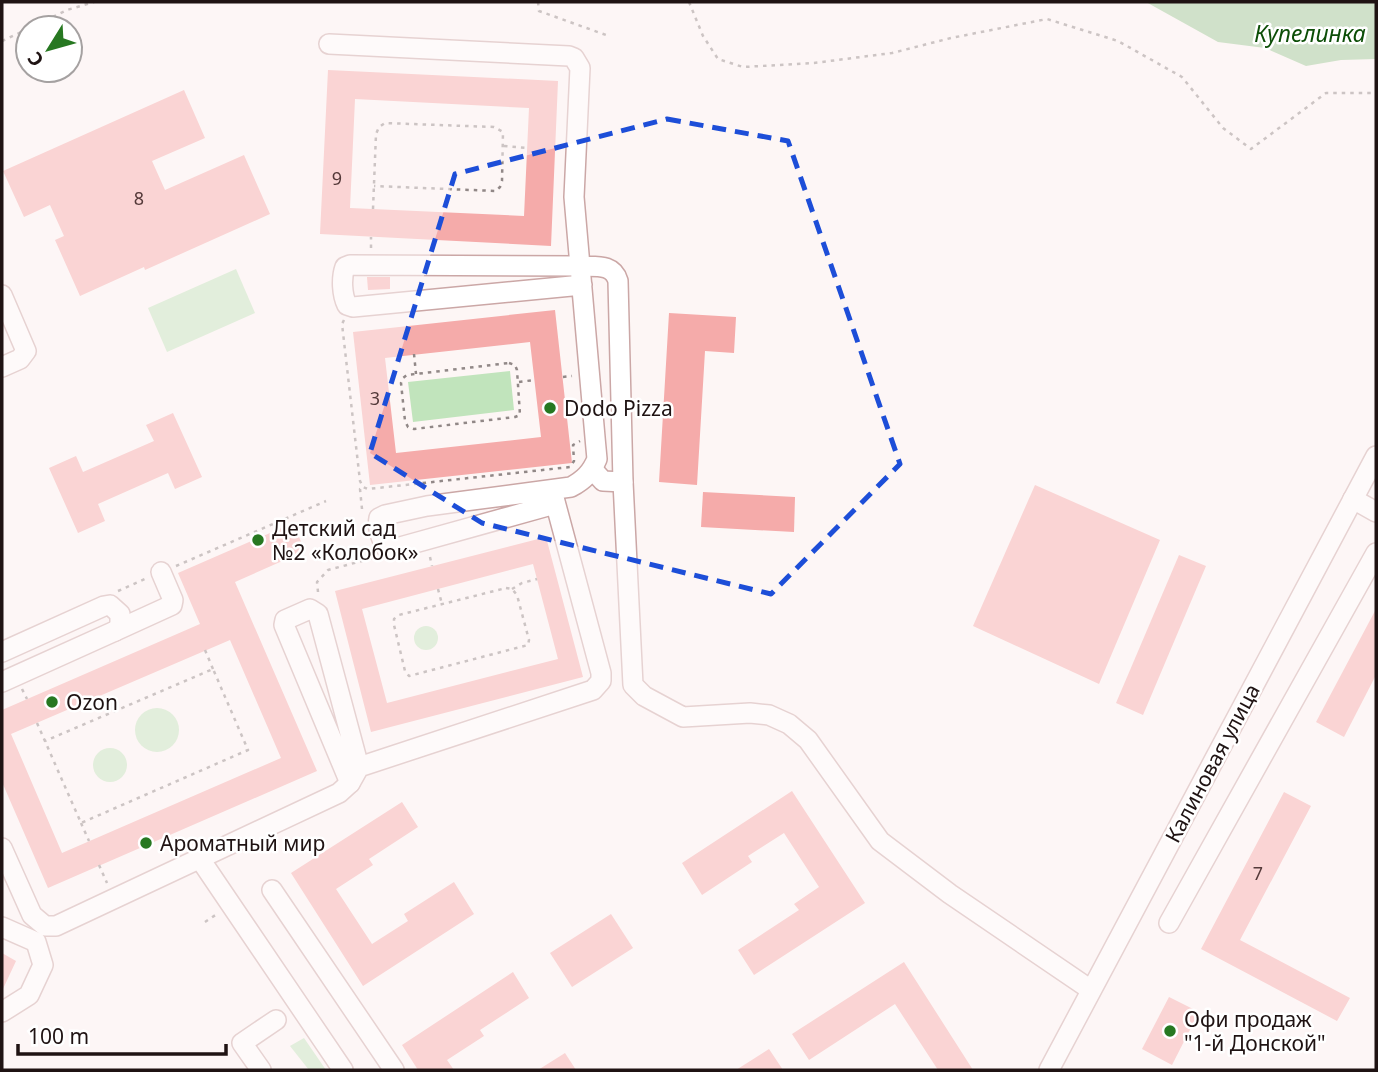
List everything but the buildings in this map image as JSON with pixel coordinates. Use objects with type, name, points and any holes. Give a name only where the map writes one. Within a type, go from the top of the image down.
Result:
[{"type":"street","points":[[329,44],[569,56],[574,58],[580,68],[574,197],[597,459],[593,470],[583,481],[553,497],[387,549],[378,523],[379,518],[385,515],[427,506],[553,497]]},
{"type":"street","points":[[581,276],[350,265],[345,267],[343,272],[344,299],[347,305],[353,307],[581,276],[604,267],[616,275],[632,678],[637,691],[683,717],[750,713],[769,715],[789,724],[808,740],[880,841],[950,894],[1091,990]]},
{"type":"street","points":[[2,295],[26,351],[20,359],[2,367]]},
{"type":"street","name":"Калиновая улица","points":[[1049,1070],[1376,456]]},
{"type":"street","points":[[593,470],[603,481],[623,482]]},
{"type":"street","points":[[2,927],[41,934],[339,793],[355,775],[584,694],[598,686],[601,673],[553,497]]},
{"type":"street","points":[[1353,499],[1376,512]]},
{"type":"street","points":[[1169,923],[1376,553]]},
{"type":"street","points":[[2,682],[173,604],[161,572]]},
{"type":"street","points":[[2,652],[104,606],[110,605],[120,614],[122,621],[115,631]]},
{"type":"street","points":[[310,609],[318,614],[355,775],[284,625],[289,617],[310,609]]},
{"type":"street","points":[[2,848],[41,934],[43,965],[29,995],[2,1012]]},
{"type":"street","points":[[200,859],[343,1070]]},
{"type":"street","points":[[272,890],[394,1070]]},
{"type":"street","points":[[261,1070],[242,1043],[276,1020]]},
{"type":"path","points":[[59,14],[94,2]]},
{"type":"path","points":[[538,2],[539,11],[606,34]]},
{"type":"path","points":[[689,2],[703,36],[718,59],[743,67],[814,63],[891,53],[1047,19],[1118,41],[1182,77],[1223,128],[1251,149],[1326,93],[1376,93]]},
{"type":"path","points":[[373,209],[376,134],[379,127],[385,123],[494,127],[503,132],[502,181],[496,191],[374,186]]},
{"type":"path","points":[[504,146],[527,148]]},
{"type":"path","points":[[344,320],[342,324],[360,481],[363,487],[368,489],[570,467],[574,461],[574,443],[586,440]]},
{"type":"path","points":[[414,355],[416,374]]},
{"type":"path","points":[[509,363],[517,370],[522,410],[520,415],[515,417],[408,428],[401,383],[407,375],[416,374],[509,363]]},
{"type":"path","points":[[519,382],[534,380]]},
{"type":"path","points":[[362,509],[360,489],[363,487]]},
{"type":"path","points":[[118,591],[326,501]]},
{"type":"path","points":[[318,592],[317,582],[328,570],[382,556],[387,549]]},
{"type":"path","points":[[512,589],[517,595],[528,645],[409,676],[394,625],[394,619],[399,615],[506,588],[512,589],[537,579]]},
{"type":"path","points":[[438,589],[442,604]]},
{"type":"path","points":[[80,822],[248,750],[205,650]]},
{"type":"path","points":[[45,741],[213,669]]},
{"type":"path","points":[[37,723],[89,842]]},
{"type":"path","points":[[99,865],[114,899]]},
{"type":"path","points":[[205,922],[223,911]]},
{"type":"highlighted area","points":[[667,119],[788,141],[900,464],[771,594],[482,523],[370,453],[455,174]]},
{"type":"shaded area","points":[[236,269],[255,313],[167,352],[148,308]]},
{"type":"shaded area","points":[[510,371],[514,410],[413,422],[408,382]]},
{"type":"shaded area","points":[[426,626],[434,630],[438,638],[434,646],[426,650],[418,646],[414,638],[418,630]]},
{"type":"shaded area","points":[[157,708],[166,709],[173,714],[178,721],[178,739],[173,746],[166,751],[157,752],[148,751],[141,746],[136,739],[135,730],[136,721],[141,714],[148,709]]},
{"type":"shaded area","points":[[110,748],[122,753],[127,765],[122,777],[110,782],[98,777],[93,765],[98,753]]},
{"type":"shaded area","points":[[304,1038],[326,1070],[309,1070],[290,1046]]},
{"type":"water","name":"Купелинка","points":[[1146,2],[1376,2],[1376,59],[1341,60],[1306,66],[1265,48],[1218,42]]},
{"type":"place","name":"Dodo Pizza","points":[[550,408]]},
{"type":"place","name":"Детский сад №2 «Колобок»","points":[[258,540]]},
{"type":"place","name":"Ozon","points":[[52,702]]},
{"type":"place","name":"Ароматный мир","points":[[146,843]]},
{"type":"place","name":"Офи продаж \"1-й Донской\"","points":[[1170,1031]]}]
